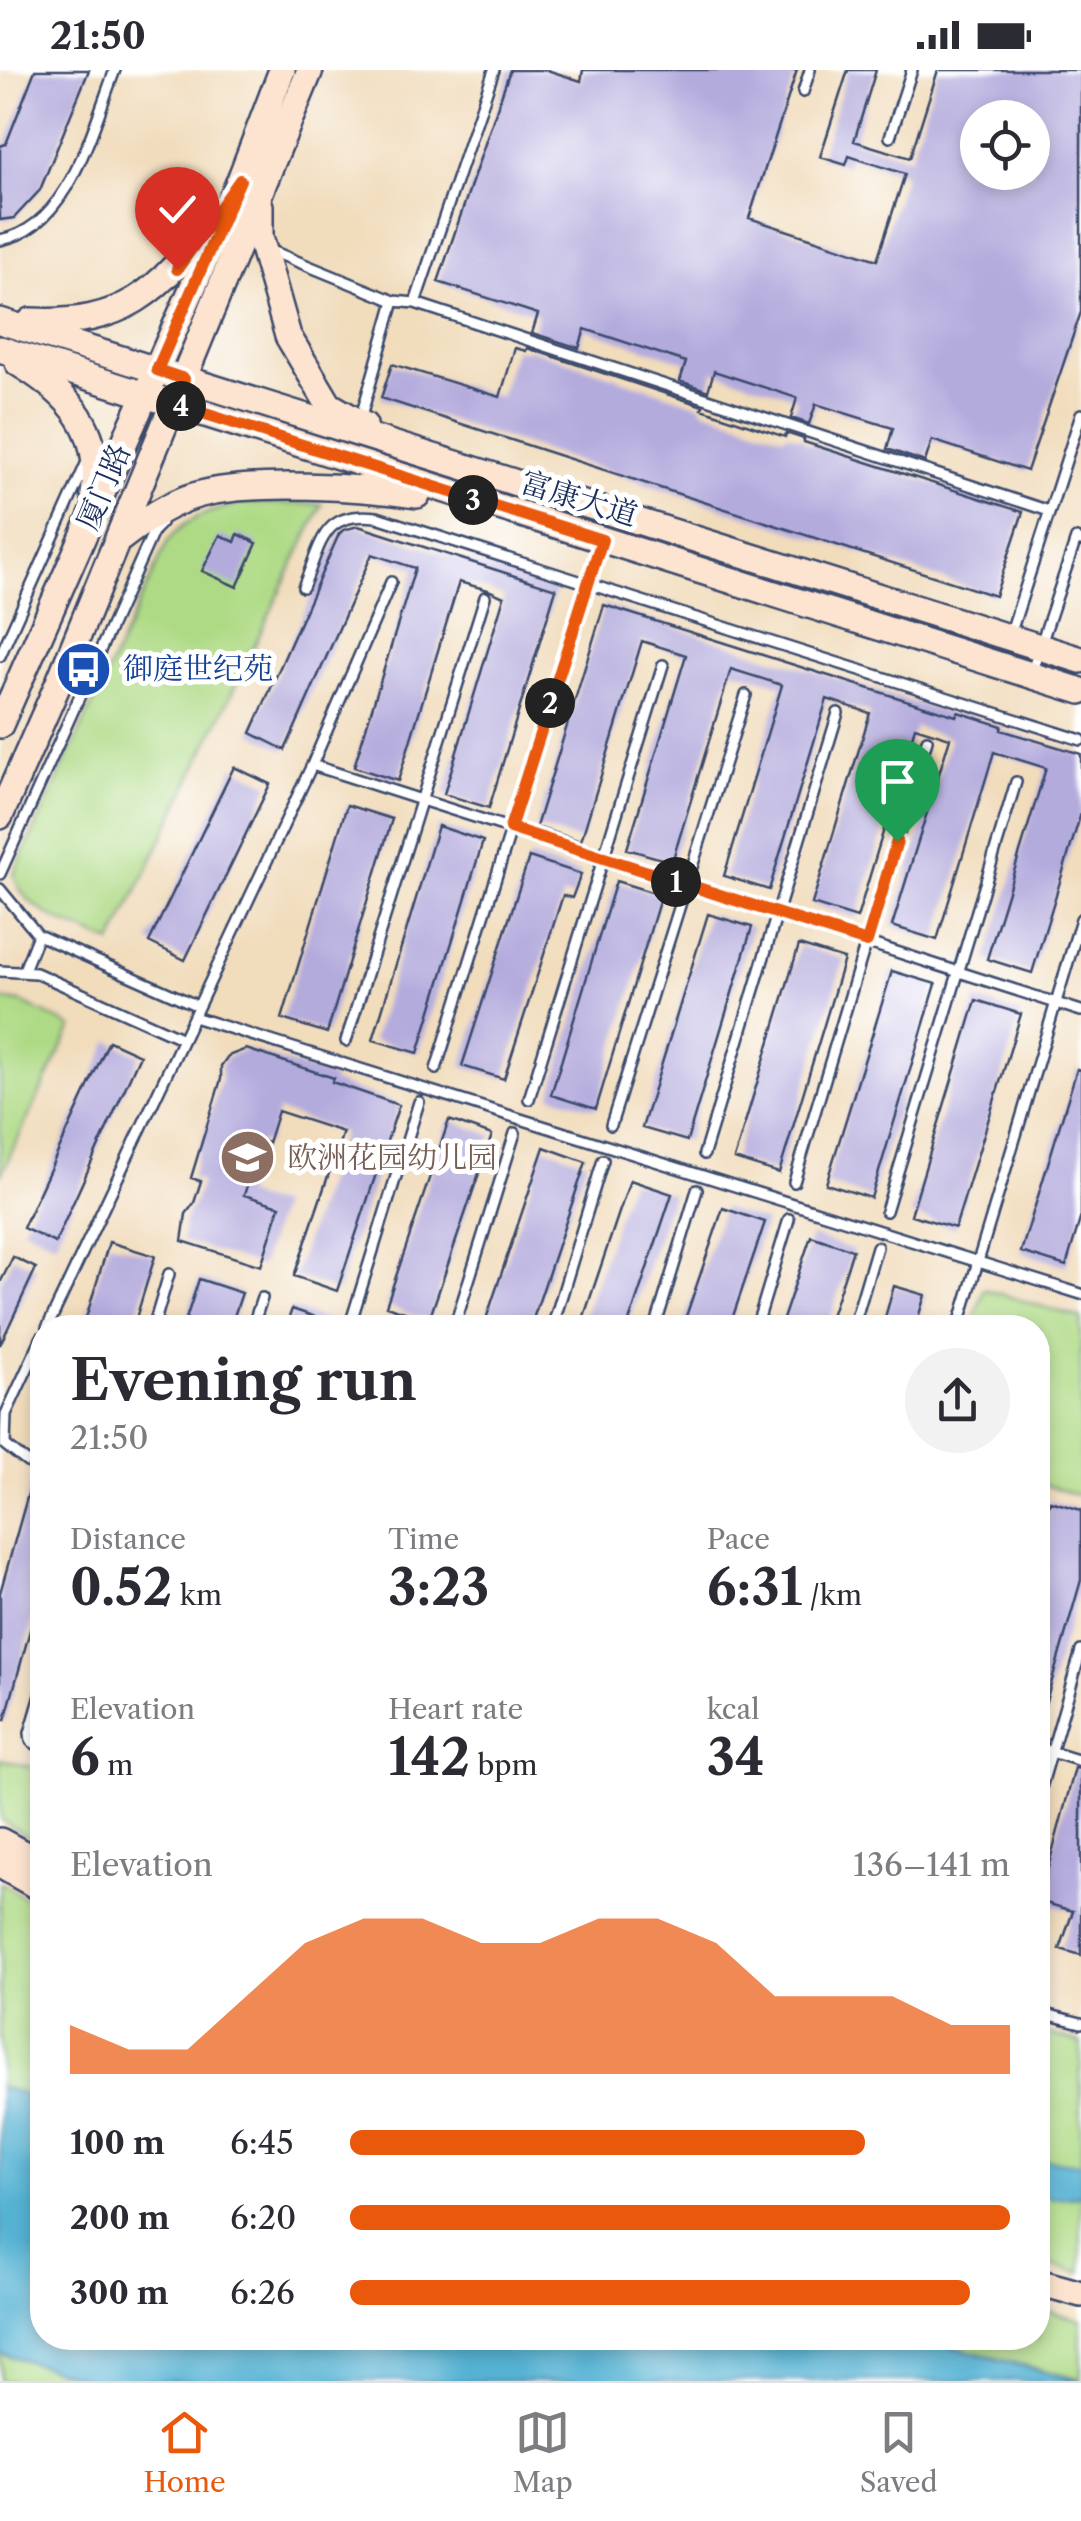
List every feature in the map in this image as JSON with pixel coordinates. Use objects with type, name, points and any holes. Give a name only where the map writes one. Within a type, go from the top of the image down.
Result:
[{"type":"street","name":"厦门路","points":[[0,816],[184,379],[250,183],[282,70]]},
{"type":"street","name":"厦门路","points":[[0,724],[157,370],[310,70]]},
{"type":"street","points":[[250,183],[278,308],[309,374],[330,405],[359,423],[484,474]]},
{"type":"street","points":[[0,320],[82,322],[128,306],[177,269],[250,183]]},
{"type":"street","name":"富康大道","points":[[0,320],[1081,660]]},
{"type":"street","points":[[0,352],[58,390],[76,410],[98,467],[91,521]]},
{"type":"street","name":"富康大道","points":[[0,352],[1081,691]]},
{"type":"street","points":[[116,542],[142,522],[180,502],[202,494],[246,488],[382,490],[478,502]]},
{"type":"street","points":[[0,1841],[30,1857]]},
{"type":"street","points":[[0,1865],[30,1882]]},
{"type":"street","points":[[1050,2285],[1081,2294]]},
{"type":"street","points":[[1050,2299],[1081,2308]]},
{"type":"lane","points":[[0,240],[20,237],[46,218],[69,184],[115,70]]},
{"type":"lane","points":[[414,303],[494,70]]},
{"type":"lane","points":[[802,92],[810,70]]},
{"type":"lane","points":[[890,138],[912,70]]},
{"type":"lane","points":[[262,246],[394,301],[414,303],[1049,511]]},
{"type":"lane","points":[[359,423],[394,301]]},
{"type":"lane","points":[[1010,637],[1081,414]]},
{"type":"lane","points":[[0,656],[92,447]]},
{"type":"lane","points":[[0,874],[154,530],[180,502]]},
{"type":"lane","points":[[303,587],[331,524],[347,516],[391,520],[1081,740]]},
{"type":"lane","points":[[1030,675],[1076,539],[1081,540]]},
{"type":"lane","points":[[436,1069],[602,540]]},
{"type":"lane","points":[[53,1315],[312,765],[390,582]]},
{"type":"lane","points":[[346,1041],[485,597]]},
{"type":"lane","points":[[529,1098],[663,665]]},
{"type":"lane","points":[[611,1124],[746,695]]},
{"type":"lane","points":[[704,1154],[838,713]]},
{"type":"lane","points":[[794,1182],[927,740]]},
{"type":"lane","points":[[312,765],[1081,1011]]},
{"type":"lane","points":[[886,1211],[1016,782]]},
{"type":"lane","points":[[0,890],[38,935],[196,1012],[1081,1294]]},
{"type":"lane","points":[[962,1315],[1081,919]]},
{"type":"lane","points":[[24,970],[38,935]]},
{"type":"lane","points":[[0,971],[24,970],[183,1039]]},
{"type":"lane","points":[[353,1315],[419,1102]]},
{"type":"lane","points":[[458,1315],[515,1132]]},
{"type":"lane","points":[[556,1315],[603,1160]]},
{"type":"lane","points":[[659,1315],[697,1190]]},
{"type":"lane","points":[[760,1315],[789,1219]]},
{"type":"lane","points":[[857,1315],[877,1247]]},
{"type":"lane","points":[[157,1315],[169,1274]]},
{"type":"lane","points":[[256,1315],[262,1298]]},
{"type":"lane","points":[[30,1363],[6,1414],[5,1446],[30,1463]]},
{"type":"lane","points":[[1050,1756],[1081,1651]]},
{"type":"lane","points":[[1051,1752],[1081,1761]]},
{"type":"lane","points":[[1050,2015],[1081,2023]]},
{"type":"green space","points":[[242,503],[322,504],[112,943],[40,909],[19,888],[14,874],[168,541],[192,520]]},
{"type":"green space","points":[[0,999],[21,1002],[72,1027],[0,1176]]},
{"type":"green space","points":[[984,1289],[1081,1318],[1081,1496],[1050,1487],[1050,1315],[976,1315]]},
{"type":"green space","points":[[0,1759],[30,1767],[30,1838],[0,1819]]},
{"type":"green space","points":[[0,1882],[30,1901],[30,2096],[0,2087]]},
{"type":"green space","points":[[1050,2034],[1081,2043],[1081,2273],[1050,2264]]},
{"type":"green space","points":[[1050,2311],[1081,2320],[1081,2380],[966,2350],[1050,2350]]},
{"type":"green space","points":[[0,2353],[95,2381],[0,2381]]},
{"type":"water","points":[[0,2087],[30,2096],[30,2350],[965,2350],[1081,2381],[95,2381],[0,2353]]},
{"type":"water","points":[[1050,2160],[1081,2164],[1081,2196],[1052,2198]]},
{"type":"building","points":[[35,70],[89,70],[40,190],[14,218],[0,220],[0,146],[6,144]]},
{"type":"building","points":[[510,70],[547,70],[581,81],[583,70],[797,70],[749,218],[877,260],[905,174],[849,156],[846,165],[820,157],[848,70],[876,70],[854,141],[910,158],[938,70],[1081,70],[1081,312],[1027,471],[932,440],[925,462],[887,449],[893,428],[816,404],[809,424],[791,418],[797,398],[714,371],[708,391],[680,381],[686,362],[585,329],[579,348],[532,333],[538,314],[438,282]]},
{"type":"building","points":[[515,348],[527,348],[785,437],[786,433],[1023,512],[995,596],[381,398],[392,364],[500,397]]},
{"type":"building","points":[[358,526],[556,589],[489,808],[444,794],[504,597],[488,590],[459,582],[398,781],[354,767],[415,568],[372,554],[285,750],[251,733],[339,534]]},
{"type":"building","points":[[238,534],[257,543],[237,587],[202,571],[220,535],[235,542]]},
{"type":"building","points":[[604,605],[956,716],[958,712],[1002,726],[1001,730],[1081,754],[1081,813],[1032,973],[987,959],[1046,768],[994,752],[937,940],[892,926],[950,738],[915,727],[857,918],[812,904],[870,713],[827,699],[769,890],[724,876],[782,685],[731,669],[672,862],[627,849],[686,655],[642,641],[581,841],[536,827]]},
{"type":"building","points":[[234,767],[270,784],[185,960],[149,942]]},
{"type":"building","points":[[347,805],[392,819],[327,1033],[282,1019]]},
{"type":"building","points":[[438,826],[483,841],[418,1053],[373,1040]]},
{"type":"building","points":[[529,857],[581,874],[572,898],[563,895],[504,1079],[462,1066]]},
{"type":"building","points":[[616,881],[661,895],[596,1109],[551,1095]]},
{"type":"building","points":[[708,914],[752,927],[687,1141],[642,1128]]},
{"type":"building","points":[[799,945],[844,959],[779,1173],[734,1159]]},
{"type":"building","points":[[892,971],[936,984],[871,1198],[826,1184]]},
{"type":"building","points":[[976,1000],[1021,1014],[955,1228],[911,1215]]},
{"type":"building","points":[[109,1041],[140,1055],[55,1243],[23,1228]]},
{"type":"building","name":"欧洲花园幼儿园","points":[[246,1049],[334,1078],[332,1082],[399,1105],[337,1291],[294,1276],[343,1132],[278,1111],[268,1143],[261,1141],[244,1195],[280,1206],[261,1266],[182,1241],[186,1214],[201,1181],[191,1178],[221,1079],[221,1066],[228,1056]]},
{"type":"building","points":[[1077,1069],[1081,1070],[1081,1216],[1066,1266],[1021,1252]]},
{"type":"building","points":[[449,1120],[492,1135],[431,1315],[414,1315],[386,1306]]},
{"type":"building","points":[[544,1147],[586,1162],[534,1315],[487,1315]]},
{"type":"building","points":[[630,1180],[672,1194],[631,1315],[584,1315]]},
{"type":"building","points":[[723,1208],[765,1222],[733,1315],[686,1315]]},
{"type":"building","points":[[811,1236],[853,1250],[831,1315],[784,1315]]},
{"type":"building","points":[[109,1242],[155,1256],[137,1315],[87,1315]]},
{"type":"building","points":[[13,1257],[36,1268],[0,1345],[0,1283]]},
{"type":"building","points":[[199,1279],[242,1293],[234,1315],[187,1315]]},
{"type":"building","points":[[894,1286],[925,1295],[919,1315],[886,1315]]},
{"type":"building","points":[[30,1487],[30,1630],[5,1720],[0,1719],[0,1593]]},
{"type":"building","points":[[1050,1501],[1081,1510],[1081,1580],[1050,1687]]},
{"type":"building","points":[[1075,1768],[1081,1769],[1081,1955],[1060,1949],[1073,1911],[1050,1904],[1050,1860]]},
{"type":"place","name":"御庭世纪苑","points":[[84,669]]},
{"type":"place","name":"欧洲花园幼儿园","points":[[248,1158]]},
{"type":"route","points":[[177,269],[240,180],[157,370],[184,379],[174,404],[602,540],[510,828],[867,942],[897,841]]}]
